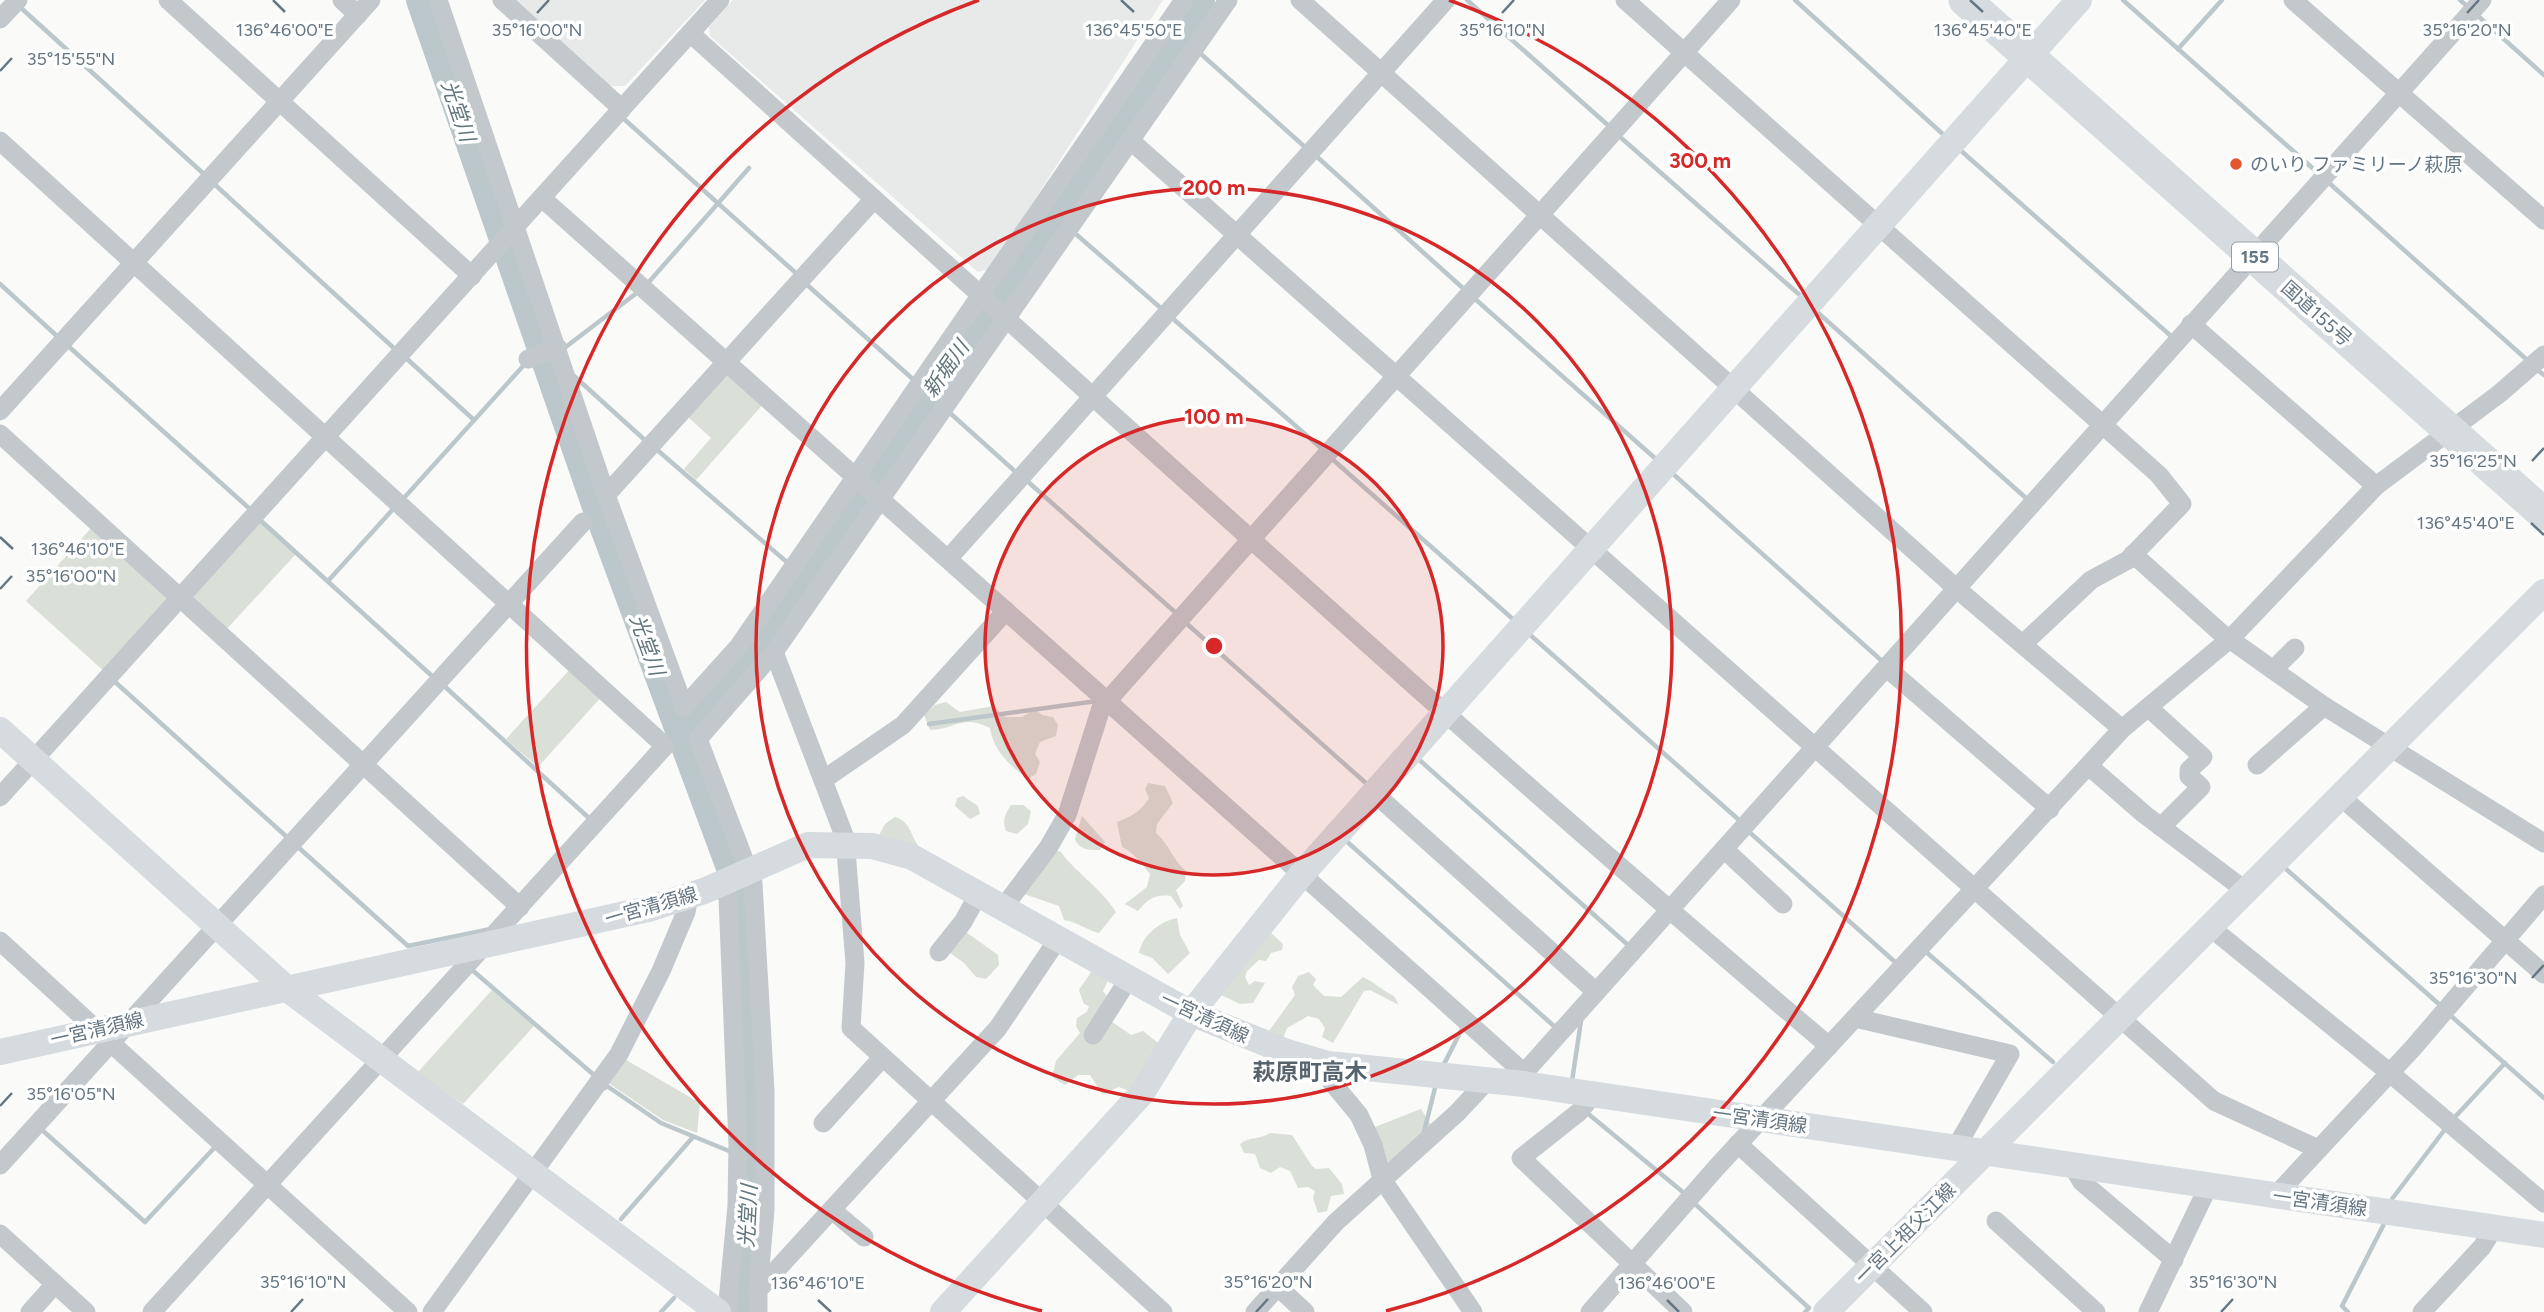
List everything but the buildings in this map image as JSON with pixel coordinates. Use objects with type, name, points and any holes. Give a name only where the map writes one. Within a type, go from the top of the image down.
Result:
[{"type":"highway","name":"国道155号","points":[[1965,0],[2544,514]]},
{"type":"street","points":[[0,19],[18,0]]},
{"type":"street","points":[[168,0],[472,276]]},
{"type":"street","points":[[0,411],[365,7],[342,0]]},
{"type":"street","points":[[438,0],[606,495],[684,707],[739,646],[1184,0]]},
{"type":"street","points":[[502,0],[622,109]]},
{"type":"street","points":[[0,797],[516,229],[720,0]]},
{"type":"street","points":[[758,1312],[765,1210],[765,1091],[754,883],[698,739],[774,652],[1004,318],[1228,0]]},
{"type":"street","points":[[1300,0],[1541,213],[1957,589],[2024,643],[2122,729]]},
{"type":"street","points":[[948,559],[1446,0]]},
{"type":"street","points":[[1625,0],[2159,475],[2182,504],[2133,554],[2091,580],[2024,643]]},
{"type":"street","points":[[1003,908],[1048,848],[1067,815],[1101,708],[1731,0]]},
{"type":"street","points":[[947,1310],[1041,1202],[1142,1093],[1191,1013],[1301,875],[2079,0]]},
{"type":"street","points":[[2293,0],[2544,220]]},
{"type":"street","points":[[542,199],[856,474],[1524,1079],[1595,991],[2482,0]]},
{"type":"street","points":[[690,33],[1093,398],[1668,909],[1829,1046]]},
{"type":"street","points":[[0,141],[667,745],[152,1312]]},
{"type":"street","points":[[1131,141],[2214,1101],[2318,1149]]},
{"type":"street","points":[[606,495],[874,199]]},
{"type":"street","points":[[2191,324],[2376,486]]},
{"type":"street","points":[[528,359],[558,348]]},
{"type":"street","points":[[1590,1312],[1738,1144],[2122,729],[2231,638],[2376,486],[2544,355]]},
{"type":"street","points":[[0,435],[520,907]]},
{"type":"street","points":[[128,1023],[583,522]]},
{"type":"street","points":[[2133,554],[2221,633],[2324,706],[2544,843]]},
{"type":"street","name":"一宮上祖父江線","points":[[1826,1312],[2544,592]]},
{"type":"street","points":[[823,780],[903,726],[1006,611]]},
{"type":"street","points":[[2273,670],[2295,648]]},
{"type":"street","points":[[774,652],[845,838],[855,963],[851,1028],[1163,1312]]},
{"type":"street","points":[[1887,667],[2050,809]]},
{"type":"street","points":[[705,685],[726,706]]},
{"type":"street","points":[[2257,765],[2324,706]]},
{"type":"street","points":[[2148,708],[2203,757],[2189,770],[2189,776],[2201,787],[2161,827]]},
{"type":"street","points":[[0,730],[286,988],[718,1312]]},
{"type":"street","points":[[2090,766],[2161,827],[2246,891]]},
{"type":"street","points":[[1373,792],[1595,991]]},
{"type":"street","points":[[2340,796],[2544,974]]},
{"type":"street","name":"一宮清須線","points":[[0,1052],[104,1036],[128,1023],[572,928],[689,896],[808,845],[844,843],[872,846],[912,858],[1191,1013],[1287,1052],[1328,1064],[1487,1081],[1524,1079],[1592,1096],[2537,1233]]},
{"type":"street","points":[[1724,849],[1783,904]]},
{"type":"street","points":[[721,883],[727,897],[738,1145],[737,1206],[727,1312]]},
{"type":"street","points":[[939,952],[963,922],[979,894]]},
{"type":"street","points":[[2275,1196],[2390,1073],[2544,895]]},
{"type":"street","points":[[432,1312],[619,1054],[661,971],[686,912],[689,896]]},
{"type":"street","points":[[2210,927],[2390,1073],[2544,1203],[2534,1215],[2537,1233]]},
{"type":"street","points":[[758,1290],[1007,1018],[1058,939]]},
{"type":"street","points":[[0,941],[408,1312]]},
{"type":"street","points":[[1093,1035],[1128,980]]},
{"type":"street","points":[[1855,1018],[2010,1054],[1955,1149]]},
{"type":"street","points":[[0,1165],[104,1036]]},
{"type":"street","points":[[823,1123],[882,1058]]},
{"type":"street","points":[[1328,1064],[1330,1080],[1359,1115],[1373,1145],[1382,1179],[1473,1312]]},
{"type":"street","points":[[1255,1312],[1336,1222],[1457,1113],[1487,1081]]},
{"type":"street","points":[[1592,1096],[1579,1112],[1521,1158],[1682,1312]]},
{"type":"street","points":[[1738,1144],[1923,1312]]},
{"type":"street","points":[[2073,1167],[2082,1182],[2174,1260]]},
{"type":"street","points":[[2148,1312],[2209,1185]]},
{"type":"street","points":[[832,1210],[864,1237]]},
{"type":"street","points":[[1996,1221],[2096,1312]]},
{"type":"street","points":[[2421,1312],[2482,1247],[2495,1226]]},
{"type":"street","points":[[0,1234],[86,1312]]},
{"type":"street","points":[[30,1312],[55,1284]]},
{"type":"street","points":[[1278,1287],[1305,1312]]},
{"type":"shaded area","points":[[515,0],[705,0],[625,86],[609,86]]},
{"type":"shaded area","points":[[733,0],[1163,0],[990,269],[978,272],[710,36],[709,27]]},
{"type":"shaded area","points":[[725,372],[765,402],[696,480],[684,469],[711,438],[686,415]]},
{"type":"shaded area","points":[[260,522],[296,554],[224,632],[189,600]]},
{"type":"shaded area","points":[[92,527],[168,595],[169,603],[106,673],[26,601]]},
{"type":"shaded area","points":[[572,667],[603,695],[538,767],[506,739]]},
{"type":"shaded area","points":[[946,702],[960,712],[994,706],[1005,717],[1022,717],[1035,709],[1042,715],[1053,717],[1058,725],[1056,736],[1040,742],[1035,754],[1040,762],[1036,774],[1028,779],[1003,757],[990,728],[966,722],[930,730],[924,715],[935,705]]},
{"type":"shaded area","points":[[1148,783],[1165,786],[1173,803],[1157,824],[1156,833],[1186,871],[1185,881],[1176,890],[1183,906],[1180,909],[1171,896],[1152,898],[1138,911],[1125,904],[1147,887],[1150,874],[1134,855],[1122,847],[1117,822],[1143,807],[1149,798],[1145,789]]},
{"type":"shaded area","points":[[963,796],[978,806],[980,814],[970,819],[955,806],[957,798]]},
{"type":"shaded area","points":[[1011,805],[1023,805],[1031,811],[1028,824],[1017,834],[1006,831],[1004,824]]},
{"type":"shaded area","points":[[1082,816],[1105,842],[1100,850],[1085,849],[1077,843],[1075,839]]},
{"type":"shaded area","points":[[895,817],[905,823],[922,850],[876,841],[885,824]]},
{"type":"shaded area","points":[[1060,851],[1116,912],[1099,933],[1064,920],[1059,906],[1024,894],[1048,853]]},
{"type":"shaded area","points":[[1177,918],[1180,935],[1190,953],[1168,974],[1152,958],[1139,953],[1153,930],[1164,922]]},
{"type":"shaded area","points":[[966,932],[998,955],[999,965],[986,979],[976,977],[964,963],[950,953]]},
{"type":"shaded area","points":[[1271,933],[1283,944],[1282,950],[1271,953],[1266,961],[1259,960],[1247,971],[1245,977],[1249,985],[1255,981],[1265,983],[1253,1003],[1240,1004],[1221,995]]},
{"type":"shaded area","points":[[1092,971],[1109,978],[1103,991],[1110,1000],[1112,1022],[1131,1035],[1143,1031],[1158,1043],[1132,1092],[1119,1087],[1102,1094],[1090,1075],[1078,1075],[1065,1085],[1052,1077],[1056,1061],[1080,1033],[1076,1026],[1077,1018],[1087,1012],[1089,1006],[1084,1004],[1079,990]]},
{"type":"shaded area","points":[[1309,972],[1316,979],[1313,985],[1324,996],[1341,997],[1363,977],[1394,996],[1399,1005],[1370,990],[1364,991],[1333,1043],[1322,1037],[1325,1028],[1319,1019],[1308,1016],[1287,1028],[1281,1044],[1269,1031],[1295,995],[1292,987],[1298,976]]},
{"type":"shaded area","points":[[492,990],[534,1026],[463,1104],[418,1072]]},
{"type":"shaded area","points":[[621,1057],[700,1103],[697,1133],[663,1120],[607,1082]]},
{"type":"shaded area","points":[[1421,1109],[1431,1125],[1430,1132],[1385,1165],[1375,1127]]},
{"type":"shaded area","points":[[1270,1133],[1292,1135],[1312,1166],[1316,1169],[1329,1168],[1342,1184],[1344,1194],[1331,1196],[1327,1211],[1318,1213],[1313,1198],[1315,1191],[1308,1187],[1298,1188],[1290,1171],[1280,1167],[1271,1173],[1260,1168],[1255,1154],[1244,1153],[1240,1144]]},
{"type":"waterway","name":"光堂川","points":[[420,0],[595,504],[739,892],[751,1150],[744,1312]]},
{"type":"waterway","name":"新堀川","points":[[680,728],[723,684],[785,602],[1201,0]]},
{"type":"waterway","points":[[1467,0],[1610,127]]},
{"type":"waterway","points":[[1795,0],[1946,137]]},
{"type":"waterway","points":[[2123,0],[2318,173]]},
{"type":"waterway","points":[[2178,49],[2222,0]]},
{"type":"waterway","points":[[2460,0],[2466,5]]},
{"type":"waterway","points":[[20,7],[205,175]]},
{"type":"waterway","points":[[2477,15],[2544,75]]},
{"type":"waterway","name":"新堀川","points":[[1177,33],[1184,40]]},
{"type":"waterway","points":[[1201,54],[1306,148]]},
{"type":"waterway","points":[[624,119],[798,275]]},
{"type":"waterway","points":[[1619,136],[1802,297]]},
{"type":"waterway","points":[[1959,149],[2171,336]]},
{"type":"waterway","points":[[1315,155],[1465,290]]},
{"type":"waterway","points":[[648,283],[749,168]]},
{"type":"waterway","points":[[212,182],[397,351]]},
{"type":"waterway","points":[[2328,182],[2526,359]]},
{"type":"waterway","points":[[1054,216],[1061,221]]},
{"type":"waterway","points":[[1077,235],[1163,310]]},
{"type":"waterway","points":[[805,283],[915,381]]},
{"type":"waterway","points":[[0,284],[58,337]]},
{"type":"waterway","points":[[563,349],[638,292]]},
{"type":"waterway","points":[[1474,298],[1657,460]]},
{"type":"waterway","points":[[1816,311],[2027,499]]},
{"type":"waterway","points":[[1171,317],[1321,448]]},
{"type":"waterway","points":[[67,345],[251,510]]},
{"type":"waterway","points":[[406,358],[474,420]]},
{"type":"waterway","points":[[403,499],[524,365]]},
{"type":"waterway","points":[[2540,372],[2544,375]]},
{"type":"waterway","points":[[573,375],[647,442]]},
{"type":"waterway","points":[[930,395],[935,400]]},
{"type":"waterway","points":[[950,413],[1017,473]]},
{"type":"waterway","points":[[655,448],[789,564]]},
{"type":"waterway","points":[[1331,458],[1515,621]]},
{"type":"waterway","points":[[1672,473],[1882,661]]},
{"type":"waterway","points":[[1026,480],[1176,613]]},
{"type":"waterway","points":[[328,581],[395,507]]},
{"type":"waterway","points":[[259,519],[432,676]]},
{"type":"waterway","points":[[1186,623],[1368,785]]},
{"type":"waterway","points":[[1528,633],[1739,820]]},
{"type":"waterway","points":[[114,681],[288,838]]},
{"type":"waterway","points":[[443,685],[590,819]]},
{"type":"waterway","points":[[929,724],[1097,701]]},
{"type":"waterway","points":[[1416,757],[1628,945]]},
{"type":"waterway","points":[[1747,830],[1895,962]]},
{"type":"waterway","points":[[1344,839],[1555,1027],[1557,1025]]},
{"type":"waterway","points":[[298,847],[408,946],[491,929]]},
{"type":"waterway","points":[[2286,869],[2440,1005]]},
{"type":"waterway","points":[[1925,951],[2053,1062]]},
{"type":"waterway","points":[[471,969],[594,1075]]},
{"type":"waterway","points":[[2450,1015],[2544,1098]]},
{"type":"waterway","points":[[1572,1081],[1581,1021]]},
{"type":"waterway","points":[[1443,1066],[1463,1027]]},
{"type":"waterway","points":[[2454,1118],[2505,1063]]},
{"type":"waterway","points":[[1423,1136],[1436,1084]]},
{"type":"waterway","points":[[605,1088],[607,1086],[661,1123],[729,1151]]},
{"type":"waterway","points":[[1586,1112],[1684,1193]]},
{"type":"waterway","points":[[2392,1199],[2446,1128]]},
{"type":"waterway","points":[[41,1129],[145,1222],[216,1146]]},
{"type":"waterway","points":[[621,1219],[693,1137]]},
{"type":"waterway","points":[[1694,1203],[1809,1308],[1805,1312]]},
{"type":"waterway","points":[[2348,1312],[2342,1306],[2384,1224]]},
{"type":"waterway","points":[[661,1312],[674,1298]]},
{"type":"place","name":"のいり ファミリーノ萩原","points":[[2236,164]]},
{"type":"district","name":"萩原町高木","points":[[1310,1072]]}]
